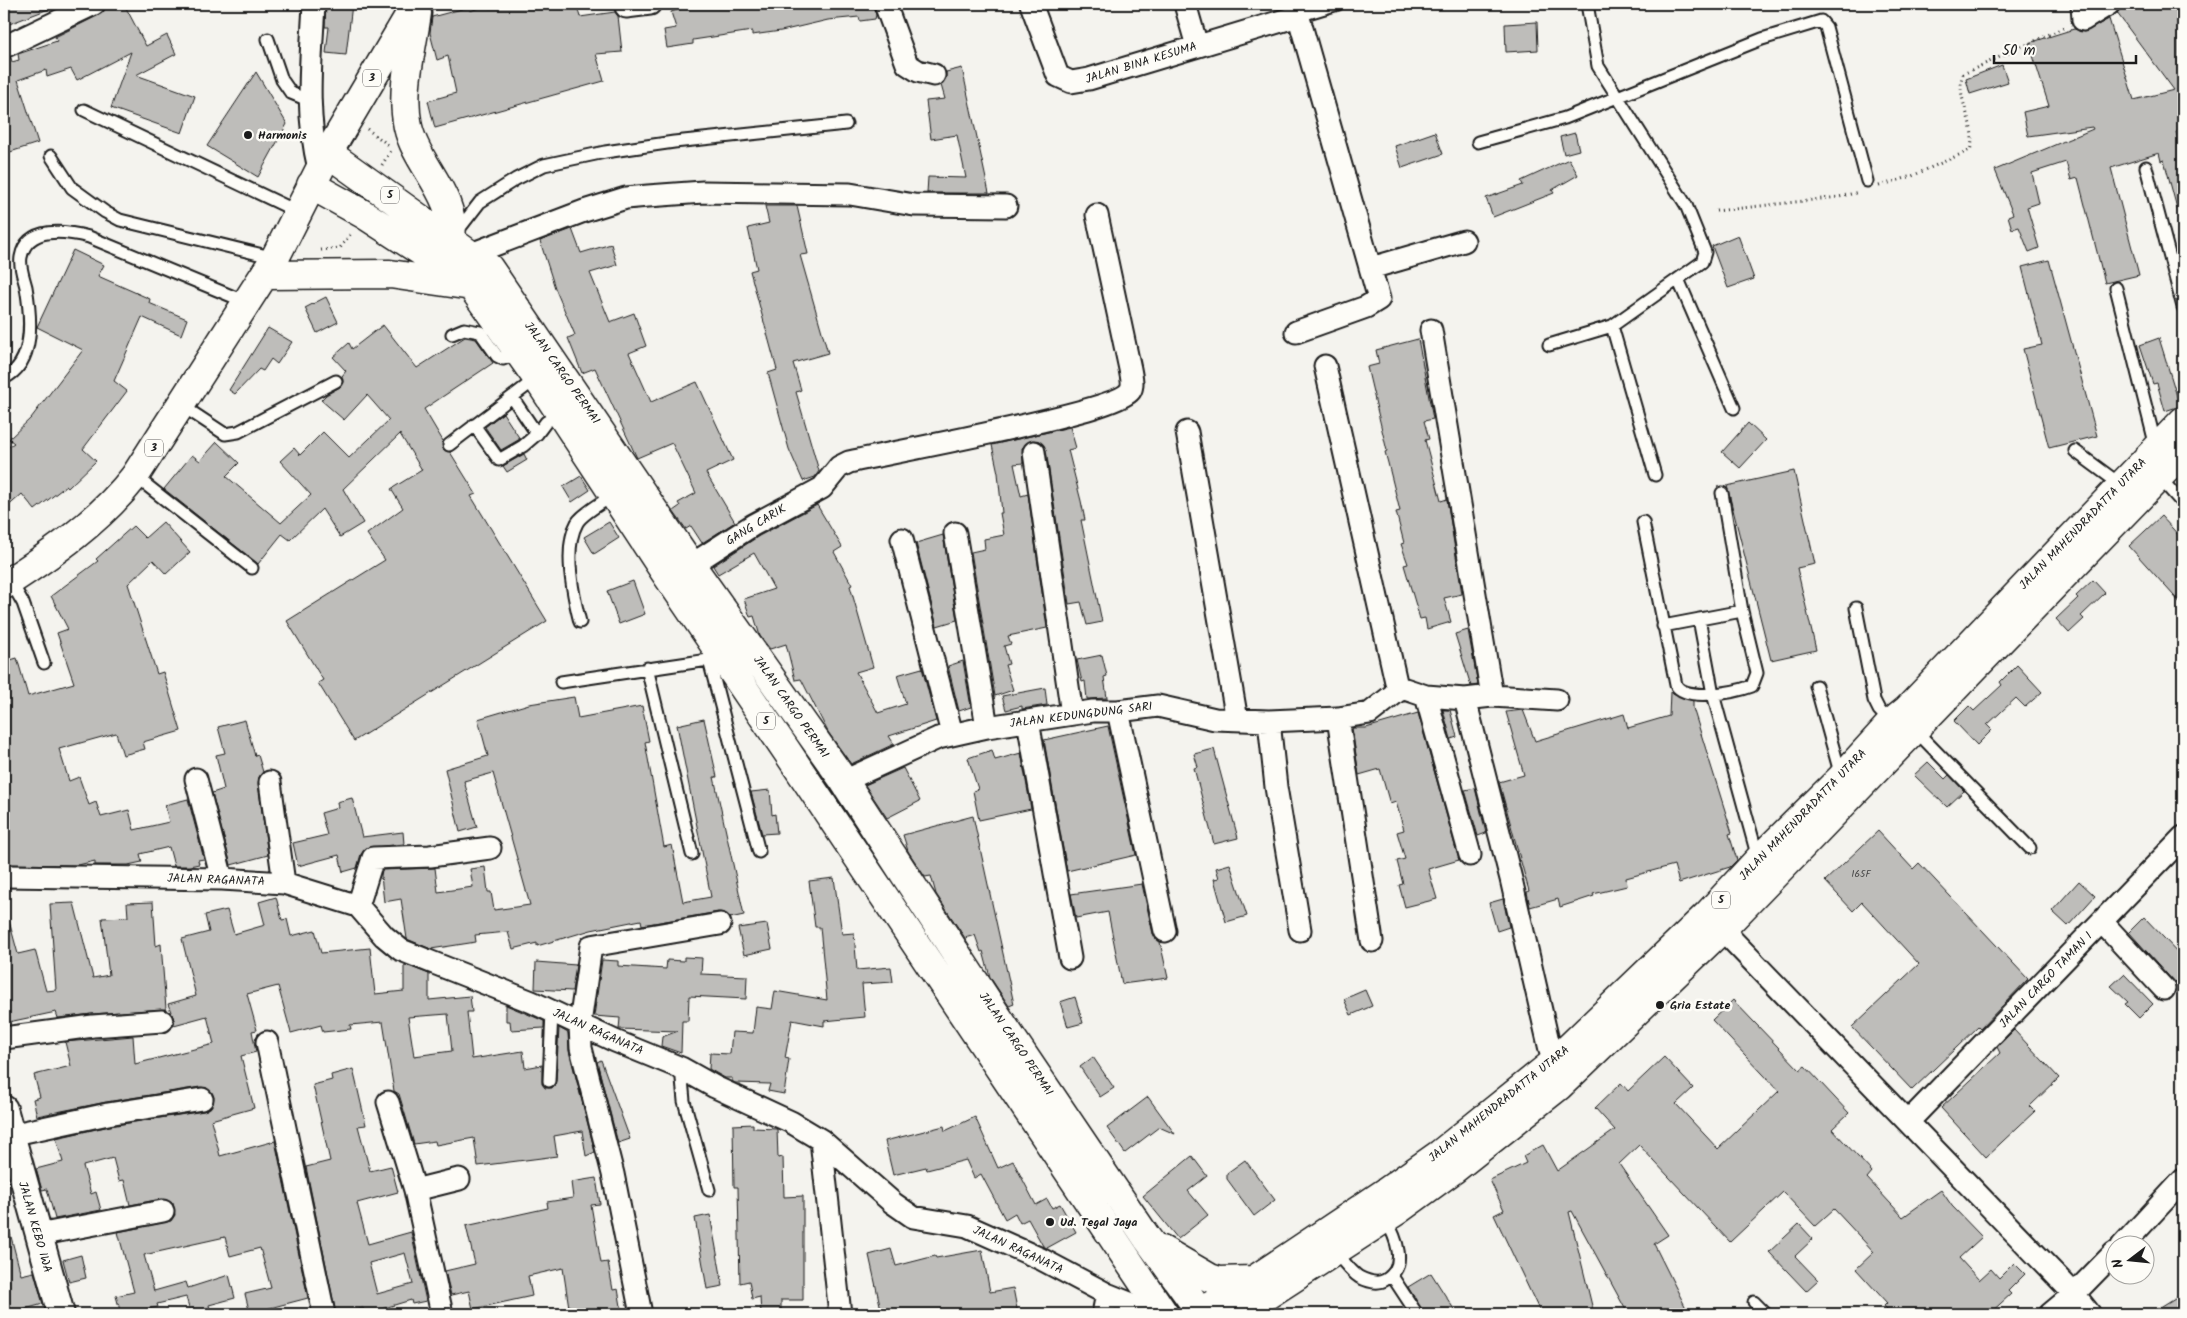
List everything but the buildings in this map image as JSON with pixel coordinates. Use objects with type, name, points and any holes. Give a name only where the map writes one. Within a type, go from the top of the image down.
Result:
[{"type":"highway","name":"3","points":[[7,583],[100,516],[117,499],[135,476],[269,266],[319,169],[417,4]]},
{"type":"highway","points":[[417,4],[405,94],[408,126],[414,143],[449,210],[461,246]]},
{"type":"highway","name":"JALAN CARGO PERMAI","points":[[319,169],[461,246],[490,268],[691,566],[844,782],[990,1005],[1200,1314]]},
{"type":"highway","name":"JALAN CARGO PERMAI","points":[[319,169],[365,215],[442,265],[472,287],[537,378],[614,495],[716,659],[786,750],[1164,1314]]},
{"type":"highway","points":[[269,266],[390,274],[442,280],[472,287]]},
{"type":"highway","name":"JALAN MAHENDRADATTA UTARA","points":[[1200,1314],[1260,1297],[1335,1252],[1453,1170],[1559,1086],[1903,726],[2159,477],[2183,421]]},
{"type":"highway","name":"JALAN MAHENDRADATTA UTARA","points":[[1238,1314],[1553,1063],[1715,921],[1759,859],[1841,778],[1903,726],[1908,709],[2121,486],[2171,448]]},
{"type":"highway","points":[[1147,1238],[1170,1257],[1204,1276],[1219,1280],[1260,1297]]},
{"type":"street","points":[[4,47],[94,4]]},
{"type":"street","points":[[314,4],[308,100],[311,133],[319,169]]},
{"type":"street","points":[[626,7],[650,4]]},
{"type":"street","points":[[885,4],[907,64],[918,71],[934,75]]},
{"type":"street","name":"JALAN BINA KESUMA","points":[[1031,4],[1058,76],[1071,82],[1089,79],[1197,46],[1296,10]]},
{"type":"street","points":[[1185,4],[1197,46]]},
{"type":"street","points":[[2083,12],[2109,4]]},
{"type":"street","points":[[1296,10],[1336,155],[1379,294],[1379,299],[1375,303],[1296,332]]},
{"type":"street","points":[[461,246],[626,198],[648,196],[703,192],[850,194],[914,205],[1006,206]]},
{"type":"street","name":"GANG CARIK","points":[[691,566],[753,525],[822,488],[839,467],[849,462],[1050,419],[1096,406],[1121,397],[1131,390],[1130,369],[1098,215]]},
{"type":"street","points":[[1371,268],[1464,241]]},
{"type":"street","points":[[1431,330],[1492,696]]},
{"type":"street","points":[[1325,366],[1398,691],[1405,689],[1426,696],[1465,699],[1492,696],[1557,700]]},
{"type":"street","points":[[1187,432],[1237,720]]},
{"type":"street","points":[[1034,452],[1072,714]]},
{"type":"street","points":[[954,533],[987,727]]},
{"type":"street","points":[[902,539],[952,734]]},
{"type":"street","name":"JALAN KEDUNGDUNG SARI","points":[[844,782],[918,745],[952,734],[987,727],[1072,714],[1168,706],[1204,717],[1237,720],[1269,721],[1338,718],[1370,713],[1398,691]]},
{"type":"street","points":[[1426,696],[1470,855]]},
{"type":"street","points":[[1465,699],[1511,879],[1553,1063]]},
{"type":"street","points":[[1118,711],[1165,931]]},
{"type":"street","points":[[1338,718],[1372,941]]},
{"type":"street","points":[[1028,721],[1070,958]]},
{"type":"street","points":[[1269,721],[1276,787],[1300,930]]},
{"type":"street","points":[[196,779],[222,879]]},
{"type":"street","points":[[270,782],[284,883]]},
{"type":"street","name":"JALAN CARGO TAMAN I","points":[[1908,1122],[2183,837]]},
{"type":"street","points":[[358,906],[373,858],[430,856],[490,848]]},
{"type":"street","name":"JALAN RAGANATA","points":[[4,876],[222,879],[284,883],[358,906],[384,936],[401,950],[552,1011],[681,1068],[715,1087],[791,1122],[821,1140],[907,1214],[913,1217],[967,1226],[1041,1259],[1107,1294],[1156,1314]]},
{"type":"street","points":[[1715,921],[2074,1294],[2090,1314]]},
{"type":"street","points":[[2102,922],[2164,989]]},
{"type":"street","points":[[641,1314],[613,1174],[585,1065],[580,1024],[591,946],[720,924]]},
{"type":"street","points":[[4,1038],[92,1026],[162,1021]]},
{"type":"street","points":[[267,1042],[324,1314]]},
{"type":"street","points":[[10,1135],[202,1098]]},
{"type":"street","points":[[388,1102],[414,1190],[442,1314]]},
{"type":"street","name":"JALAN KEBO IWA","points":[[4,1109],[61,1314]]},
{"type":"street","points":[[821,1140],[840,1314]]},
{"type":"street","points":[[414,1190],[459,1179]]},
{"type":"street","points":[[2131,1236],[2183,1180]]},
{"type":"street","points":[[38,1235],[163,1211]]},
{"type":"street","points":[[2050,1314],[2074,1294],[2104,1263]]},
{"type":"street","points":[[1103,1314],[1107,1294]]},
{"type":"lane","points":[[1296,10],[1338,4]]},
{"type":"lane","points":[[1549,344],[1612,326],[1705,258],[1705,252],[1686,205],[1615,96],[1596,59],[1587,4]]},
{"type":"lane","points":[[1478,142],[1565,118],[1615,96],[1762,38],[1821,21],[1826,27],[1869,186]]},
{"type":"lane","points":[[268,39],[282,80],[291,93],[308,100]]},
{"type":"lane","points":[[84,110],[296,211]]},
{"type":"lane","points":[[461,246],[480,202],[544,164],[596,153],[846,124]]},
{"type":"lane","points":[[51,156],[72,188],[100,209],[120,220],[269,266]]},
{"type":"lane","points":[[2146,167],[2183,307]]},
{"type":"lane","points":[[4,378],[23,361],[28,340],[29,314],[20,258],[29,240],[41,235],[62,231],[89,238],[246,302]]},
{"type":"lane","points":[[1678,279],[1734,408]]},
{"type":"lane","points":[[2116,288],[2153,436],[2171,448]]},
{"type":"lane","points":[[1612,326],[1655,474]]},
{"type":"lane","points":[[452,334],[464,329],[480,332],[497,356],[503,359],[519,353]]},
{"type":"lane","points":[[450,445],[537,378]]},
{"type":"lane","points":[[180,405],[225,434],[238,432],[336,382]]},
{"type":"lane","points":[[512,397],[537,434]]},
{"type":"lane","points":[[474,425],[498,460],[523,446],[537,434],[546,422],[560,414]]},
{"type":"lane","points":[[2075,451],[2121,486]]},
{"type":"lane","points":[[135,476],[252,568]]},
{"type":"lane","points":[[2159,477],[2183,504]]},
{"type":"lane","points":[[1642,522],[1663,626],[1679,690],[1684,693],[1713,694],[1752,686],[1756,678],[1742,611],[1722,493]]},
{"type":"lane","points":[[580,622],[572,583],[571,539],[577,521],[614,495]]},
{"type":"lane","points":[[7,583],[23,603],[44,663]]},
{"type":"lane","points":[[1856,608],[1874,700],[1878,710],[1903,726],[2030,848]]},
{"type":"lane","points":[[1663,626],[1742,611]]},
{"type":"lane","points":[[1699,619],[1713,694],[1759,859]]},
{"type":"lane","points":[[561,682],[716,659],[759,852]]},
{"type":"lane","points":[[646,668],[692,854]]},
{"type":"lane","points":[[1816,686],[1841,778]]},
{"type":"lane","points":[[549,1081],[552,1011]]},
{"type":"lane","points":[[681,1068],[684,1101],[709,1190]]},
{"type":"lane","points":[[1335,1252],[1358,1276],[1373,1283],[1382,1282],[1392,1276],[1397,1268],[1399,1258],[1396,1240],[1385,1218]]},
{"type":"lane","points":[[1392,1276],[1417,1314]]},
{"type":"lane","points":[[1754,1302],[1766,1314]]},
{"type":"path","points":[[1716,211],[1840,197],[1869,186],[1912,176],[1970,150],[1971,132],[1961,88],[1963,74],[2083,12]]},
{"type":"path","points":[[350,117],[392,148]]},
{"type":"place","name":"Harmonis","points":[[248,135]]},
{"type":"place","name":"Gria Estate","points":[[1660,1005]]},
{"type":"place","name":"Ud. Tegal Jaya","points":[[1050,1222]]}]
